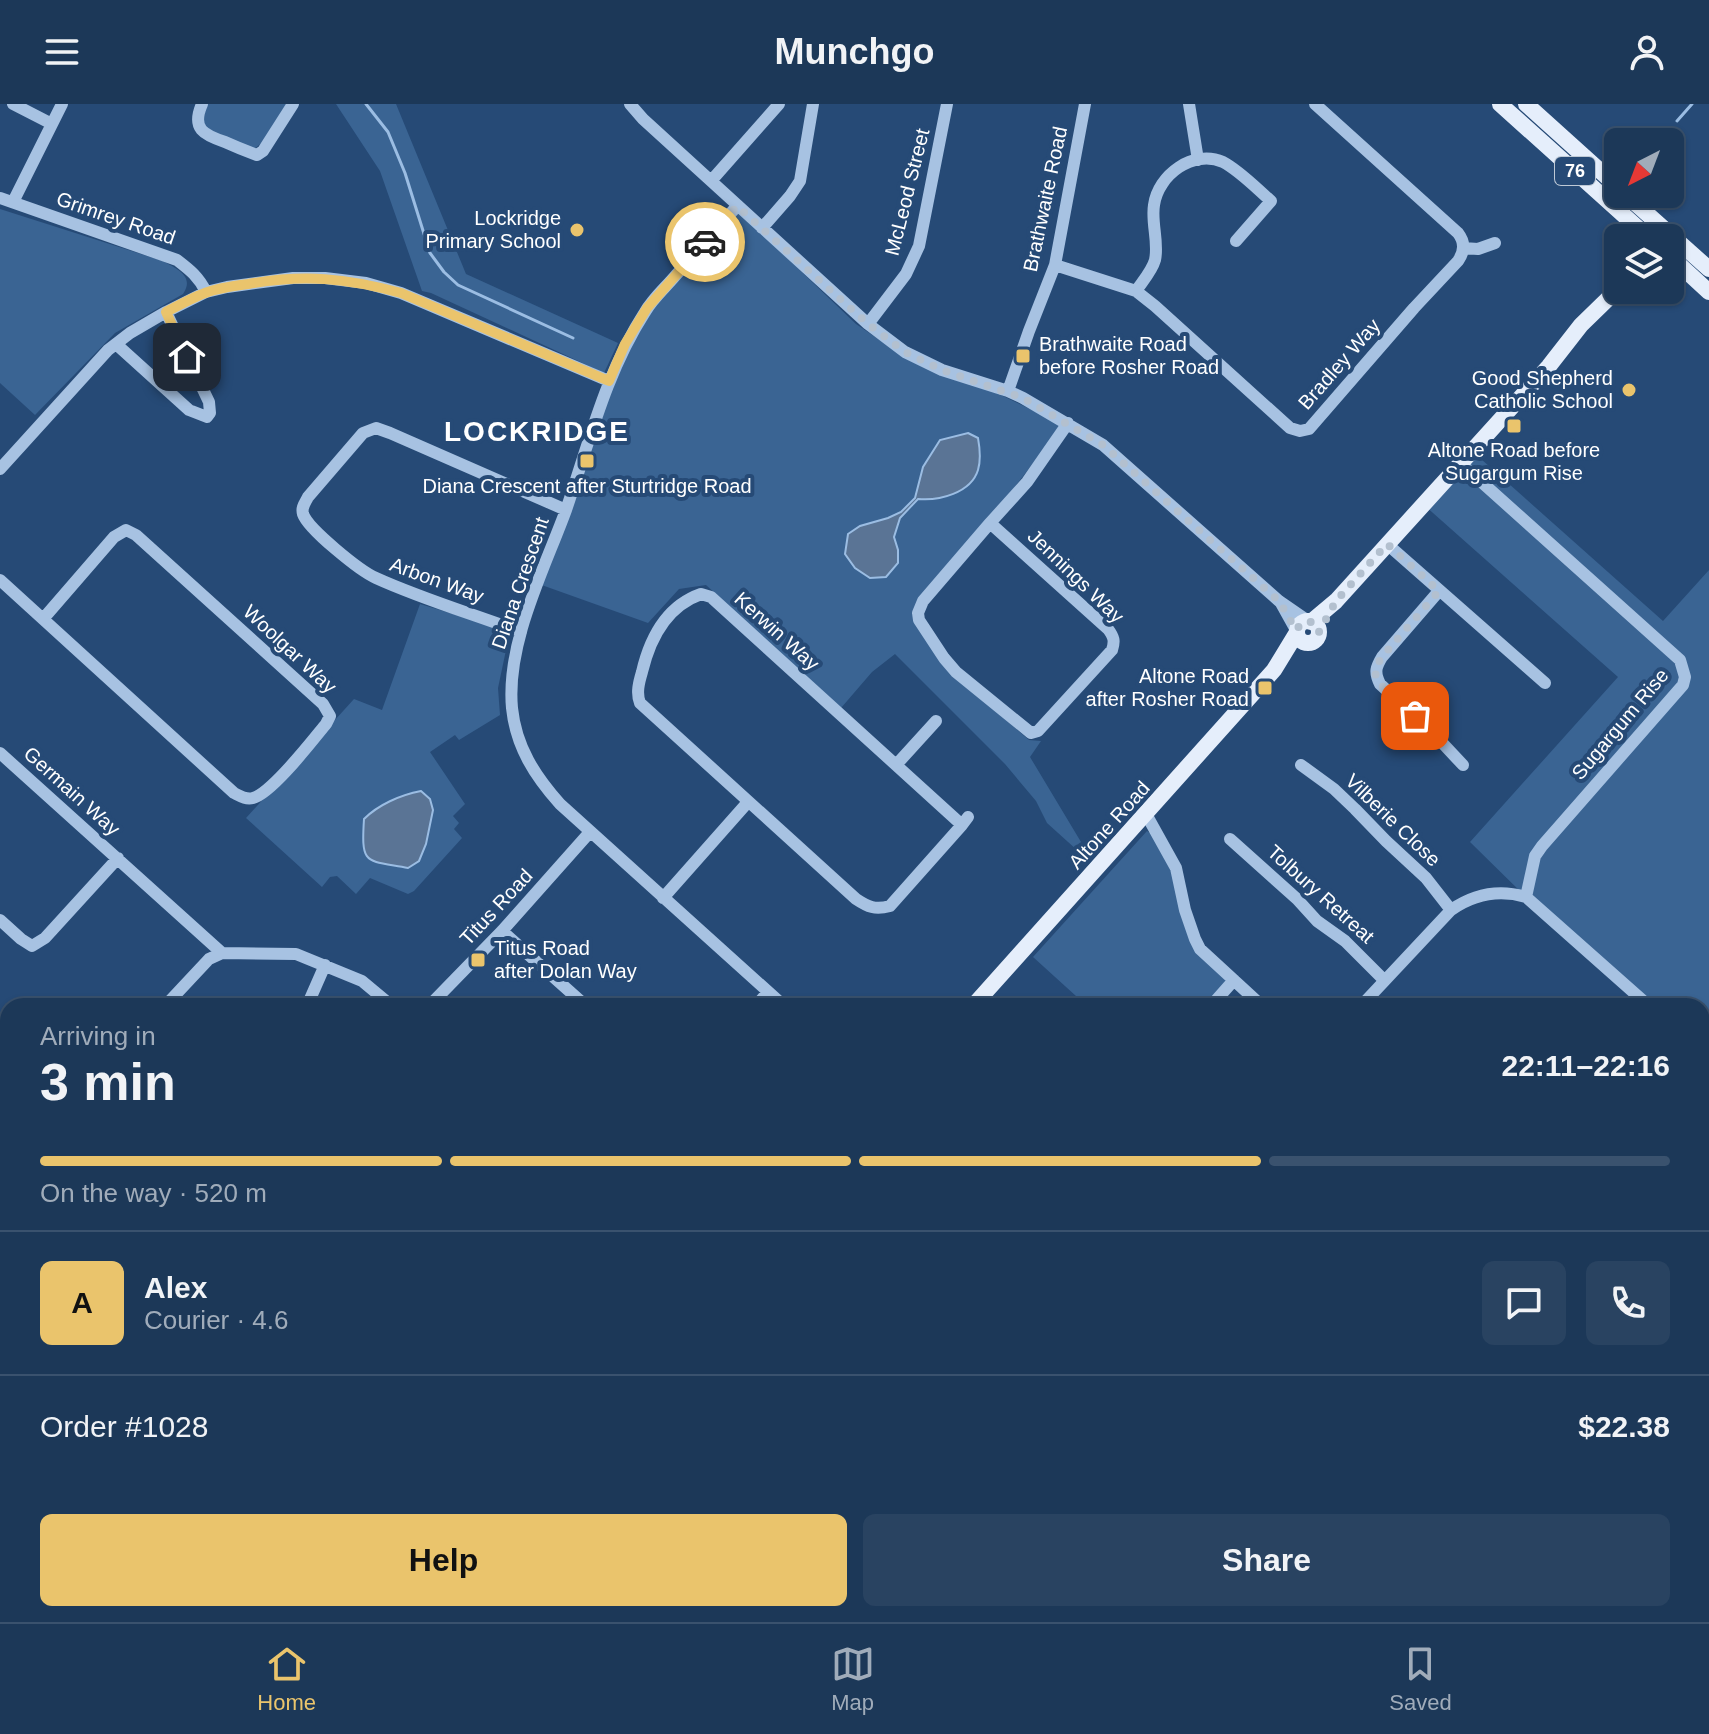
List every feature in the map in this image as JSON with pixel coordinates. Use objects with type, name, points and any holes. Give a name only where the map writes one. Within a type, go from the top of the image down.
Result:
[{"type":"main road","name":"76","points":[[1500,104],[1633,224]]},
{"type":"main road","name":"76","points":[[1526,104],[1604,174]]},
{"type":"main road","points":[[1640,208],[1709,269]]},
{"type":"main road","points":[[1646,213],[1653,224]]},
{"type":"main road","points":[[1684,250],[1693,255]]},
{"type":"main road","points":[[1684,269],[1709,292]]},
{"type":"main road","name":"Altone Road","points":[[980,998],[1604,303]]},
{"type":"main road","name":"Altone Road","points":[[1549,366],[1613,304]]},
{"type":"street","points":[[13,104],[52,124]]},
{"type":"street","points":[[6,200],[62,104]]},
{"type":"street","points":[[202,104],[197,121],[207,136],[257,155],[263,151],[293,104]]},
{"type":"street","points":[[630,104],[868,324],[905,352],[942,370],[1008,391],[1103,445],[1279,601],[1307,631]]},
{"type":"street","points":[[711,181],[779,104]]},
{"type":"street","points":[[762,228],[800,181],[813,104]]},
{"type":"street","name":"McLeod Street","points":[[868,324],[906,274],[919,246],[947,104]]},
{"type":"street","name":"Brathwaite Road","points":[[1008,391],[1055,265],[1085,104]]},
{"type":"street","points":[[1189,104],[1198,160]]},
{"type":"street","points":[[1315,104],[1458,233],[1463,240],[1463,248],[1478,249],[1495,243]]},
{"type":"street","points":[[1136,291],[1155,260],[1154,205],[1158,191],[1178,166],[1198,160],[1219,160],[1271,201],[1236,241]]},
{"type":"street","name":"Grimrey Road","points":[[6,200],[177,260],[193,272],[206,292]]},
{"type":"street","name":"Diana Crescent","points":[[737,206],[647,308],[625,344],[609,381],[521,632],[512,670],[512,709],[527,760],[542,785],[775,998]]},
{"type":"street","name":"Bradley Way","points":[[1055,265],[1136,291],[1290,428],[1300,431],[1309,429],[1458,261],[1463,248]]},
{"type":"street","points":[[0,469],[116,344],[166,312],[206,292],[227,287],[293,278],[366,283],[401,293],[609,381]]},
{"type":"street","points":[[116,344],[189,410],[207,417],[210,413],[209,402],[166,312]]},
{"type":"street","name":"Jennings Way","points":[[990,523],[1113,636],[1112,650],[1038,731],[1031,733],[956,672],[919,620],[918,613],[923,601],[990,523],[1027,482],[1068,423]]},
{"type":"street","name":"Arbon Way","points":[[521,632],[373,577],[310,526],[302,508],[363,433],[376,428],[566,510]]},
{"type":"street","name":"Sugargum Rise","points":[[1461,465],[1680,660],[1685,677],[1683,685],[1542,846],[1535,856],[1526,897]]},
{"type":"street","name":"Woolgar Way","points":[[0,580],[234,793],[243,798],[251,799],[271,786],[330,716],[323,704],[136,535],[126,530],[114,537],[43,619]]},
{"type":"street","points":[[1387,544],[1545,683]]},
{"type":"street","points":[[1439,591],[1382,657],[1375,674],[1380,684],[1463,765]]},
{"type":"street","name":"Kerwin Way","points":[[701,594],[711,597],[896,765],[965,821],[890,906],[869,908],[640,703],[639,683],[646,653],[655,633],[681,604],[701,594]]},
{"type":"street","points":[[896,765],[936,721]]},
{"type":"street","name":"Germain Way","points":[[0,753],[222,953]]},
{"type":"street","name":"Vilberie Close","points":[[1301,765],[1355,809],[1426,878],[1451,910]]},
{"type":"street","points":[[663,898],[748,802]]},
{"type":"street","points":[[1142,818],[1176,868],[1195,939],[1208,957],[1253,998]]},
{"type":"street","name":"Titus Road","points":[[437,998],[502,931],[590,832]]},
{"type":"street","name":"Tolbury Retreat","points":[[1230,839],[1317,921],[1353,948],[1384,980]]},
{"type":"street","name":"Germain Way","points":[[0,920],[32,946],[45,938],[118,858]]},
{"type":"street","points":[[1368,998],[1451,910],[1465,900],[1499,893],[1526,897],[1640,998]]},
{"type":"street","points":[[502,931],[577,998]]},
{"type":"street","points":[[172,998],[209,959],[222,953],[296,954],[362,981],[382,998]]},
{"type":"street","points":[[311,998],[325,965]]},
{"type":"street","points":[[1218,998],[1234,980]]},
{"type":"street","points":[[763,998],[768,992]]},
{"type":"shaded area","points":[[207,104],[290,104],[272,134],[252,151],[211,136],[202,125]]},
{"type":"shaded area","points":[[336,104],[396,104],[466,274],[618,343],[604,373],[422,291],[380,171]]},
{"type":"shaded area","points":[[735,208],[856,324],[902,355],[1001,395],[1063,425],[988,521],[917,602],[912,614],[945,667],[1029,740],[1041,741],[1030,757],[1084,847],[1092,855],[1088,860],[1047,823],[1036,801],[1005,764],[895,654],[872,672],[841,708],[706,585],[679,589],[648,623],[536,583],[625,344]]},
{"type":"shaded area","points":[[0,209],[163,261],[183,274],[187,282],[183,294],[115,333],[35,415],[0,383]]},
{"type":"shaded area","points":[[968,433],[978,438],[980,454],[978,470],[969,485],[935,499],[918,499],[900,518],[894,537],[898,563],[886,577],[870,578],[855,568],[845,554],[848,534],[860,526],[901,512],[915,498],[923,467],[940,440]]},
{"type":"shaded area","points":[[1472,451],[1663,621],[1709,570],[1709,998],[1640,998],[1526,897],[1470,842],[1618,677],[1424,505]]},
{"type":"shaded area","points":[[420,604],[510,631],[498,688],[500,715],[459,740],[455,735],[430,752],[465,804],[453,816],[459,823],[454,829],[462,838],[408,894],[370,878],[356,894],[337,876],[330,877],[322,887],[246,818],[354,699],[382,710]]},
{"type":"shaded area","points":[[421,791],[430,799],[433,810],[419,861],[408,868],[369,858],[365,853],[364,819],[390,801]]},
{"type":"shaded area","points":[[1147,831],[1158,838],[1176,868],[1195,939],[1234,980],[1218,998],[1078,998],[1033,957]]},
{"type":"waterway","points":[[366,104],[388,132],[405,173],[430,253],[444,272],[458,285],[573,338]]},
{"type":"waterway","points":[[1677,121],[1692,104]]},
{"type":"way so far","points":[[705,242],[737,206],[868,324],[905,352],[942,370],[1023,398],[1103,445],[1279,601],[1296,630],[1308,621],[1316,624],[1319,632],[1336,601],[1387,544],[1439,591],[1376,666],[1375,674],[1380,684],[1415,716]]},
{"type":"place","name":"Lockridge Primary School","points":[[577,230]]},
{"type":"place","name":"Brathwaite Road before Rosher Road","points":[[1023,356]]},
{"type":"place","name":"Good Shepherd Catholic School","points":[[1629,390]]},
{"type":"place","name":"Altone Road before Sugargum Rise","points":[[1514,426]]},
{"type":"place","name":"Diana Crescent after Sturtridge Road","points":[[587,461]]},
{"type":"place","name":"Altone Road after Rosher Road","points":[[1265,688]]},
{"type":"place","name":"Titus Road after Dolan Way","points":[[478,960]]},
{"type":"district","name":"LOCKRIDGE","points":[[537,431]]},
{"type":"route","points":[[187,357],[166,312],[206,292],[227,287],[293,278],[325,278],[366,283],[401,293],[609,381],[625,344],[647,308],[705,242]]}]
